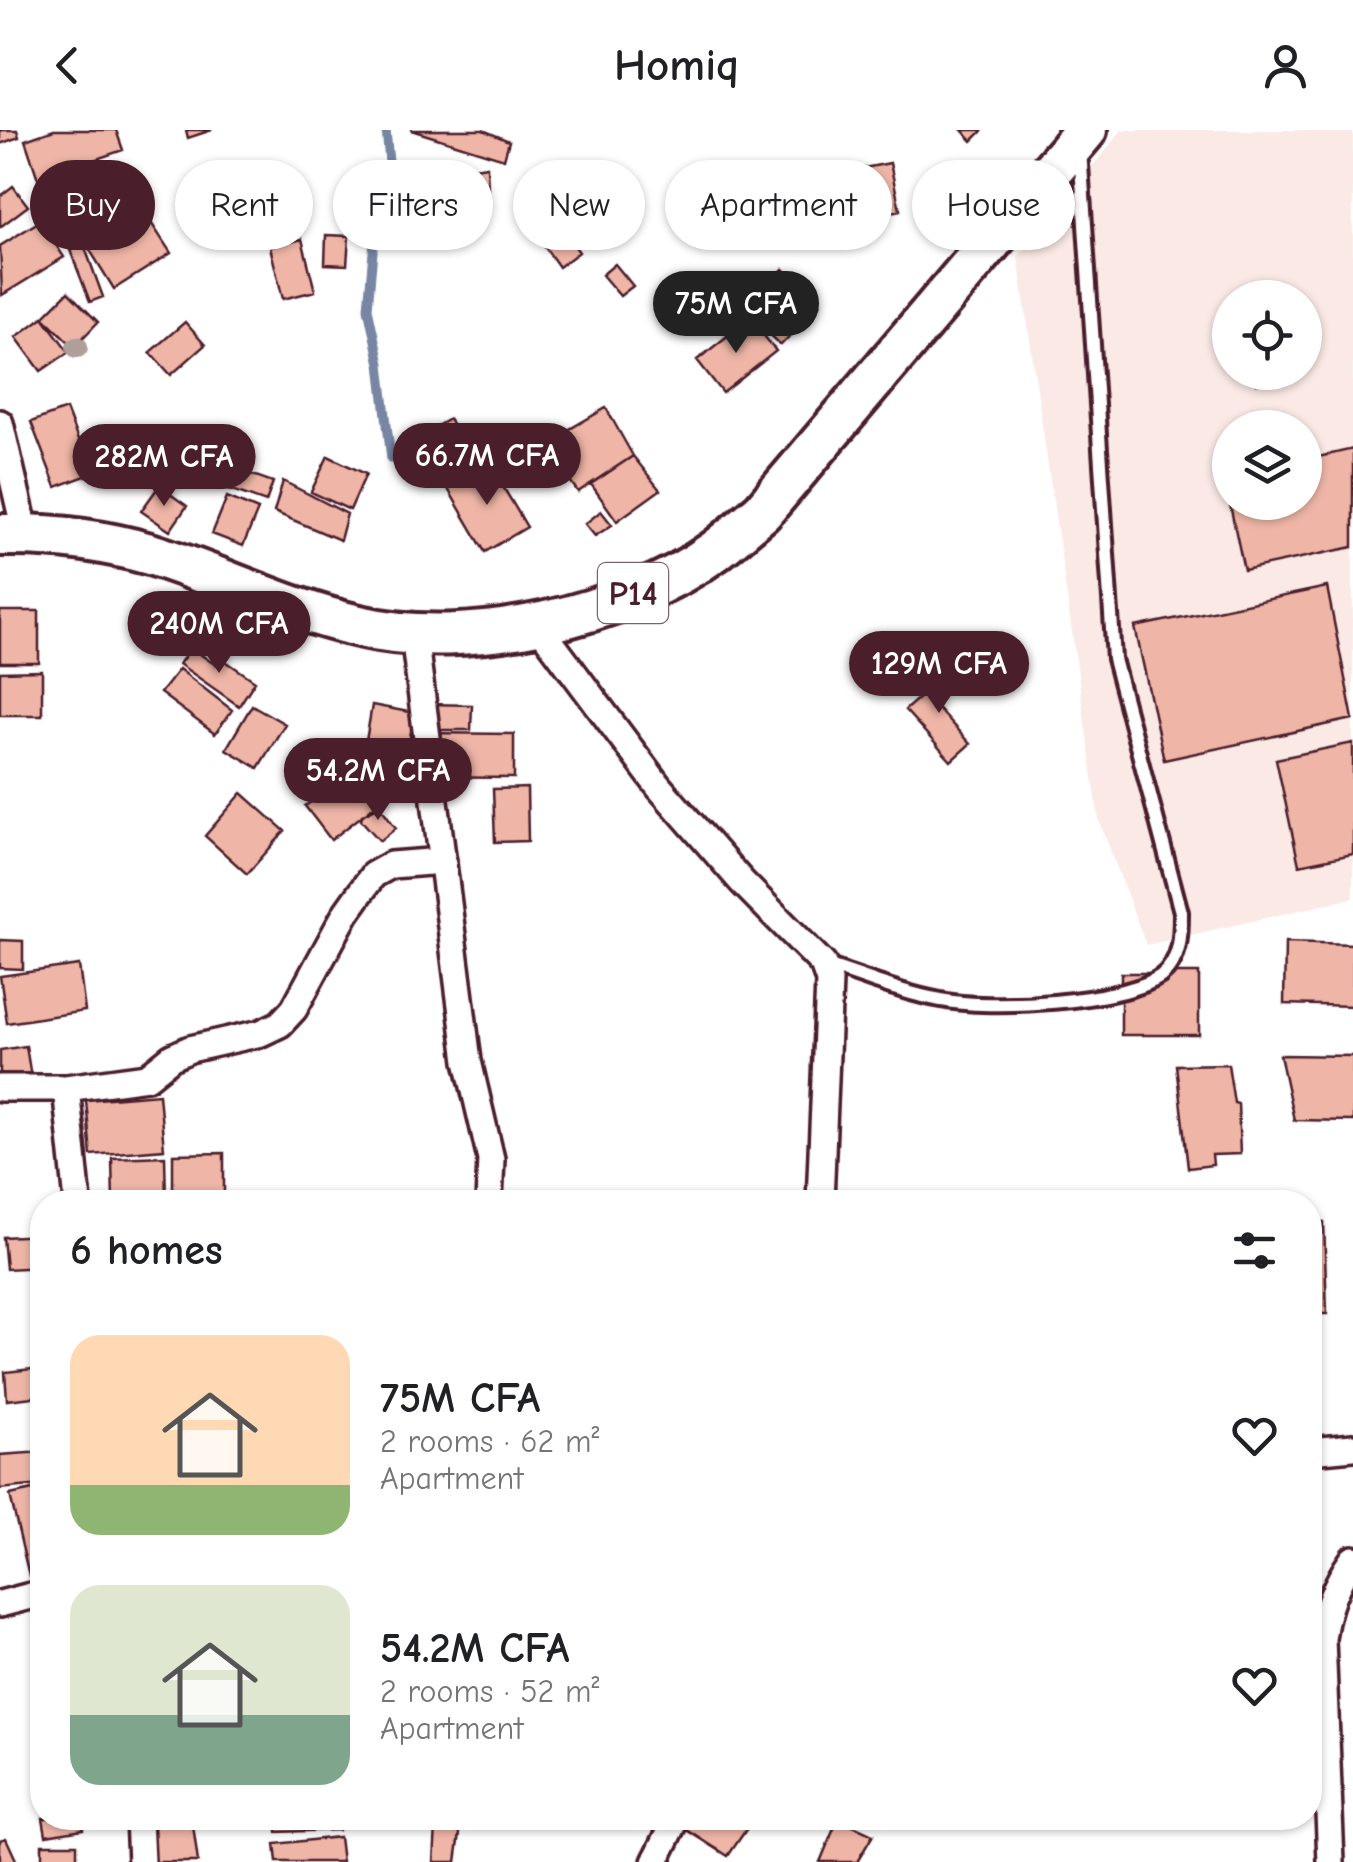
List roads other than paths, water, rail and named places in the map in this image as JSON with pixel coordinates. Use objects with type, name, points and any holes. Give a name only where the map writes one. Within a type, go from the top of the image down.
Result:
[{"type":"main road","name":"P14","points":[[13,535],[88,540],[149,554],[327,617],[360,627],[414,635],[538,625],[601,606],[657,584],[713,552],[762,512],[1083,134]]},
{"type":"street","points":[[0,422],[13,535]]},
{"type":"street","points":[[538,625],[659,788],[742,882],[823,964],[829,982],[820,1190]]},
{"type":"street","points":[[414,635],[468,1061],[491,1160],[490,1190]]},
{"type":"street","points":[[0,1088],[66,1088],[147,1077],[172,1057],[280,1024],[294,1009],[346,914],[373,875],[391,865],[443,861]]},
{"type":"street","points":[[66,1088],[77,1190]]},
{"type":"street","points":[[1322,1450],[1353,1447]]},
{"type":"street","points":[[1331,1862],[1322,1639],[1326,1610],[1353,1559]]},
{"type":"street","points":[[0,1604],[30,1596]]},
{"type":"street","points":[[140,1830],[141,1862]]},
{"type":"street","points":[[656,1862],[672,1830]]},
{"type":"lane","points":[[823,964],[939,1000],[1031,1004],[1068,1001],[1142,984],[1162,975],[1176,958],[1181,912],[1114,659],[1083,134]]},
{"type":"waterway","points":[[386,130],[390,172],[375,229],[368,308],[380,364],[391,459]]}]
